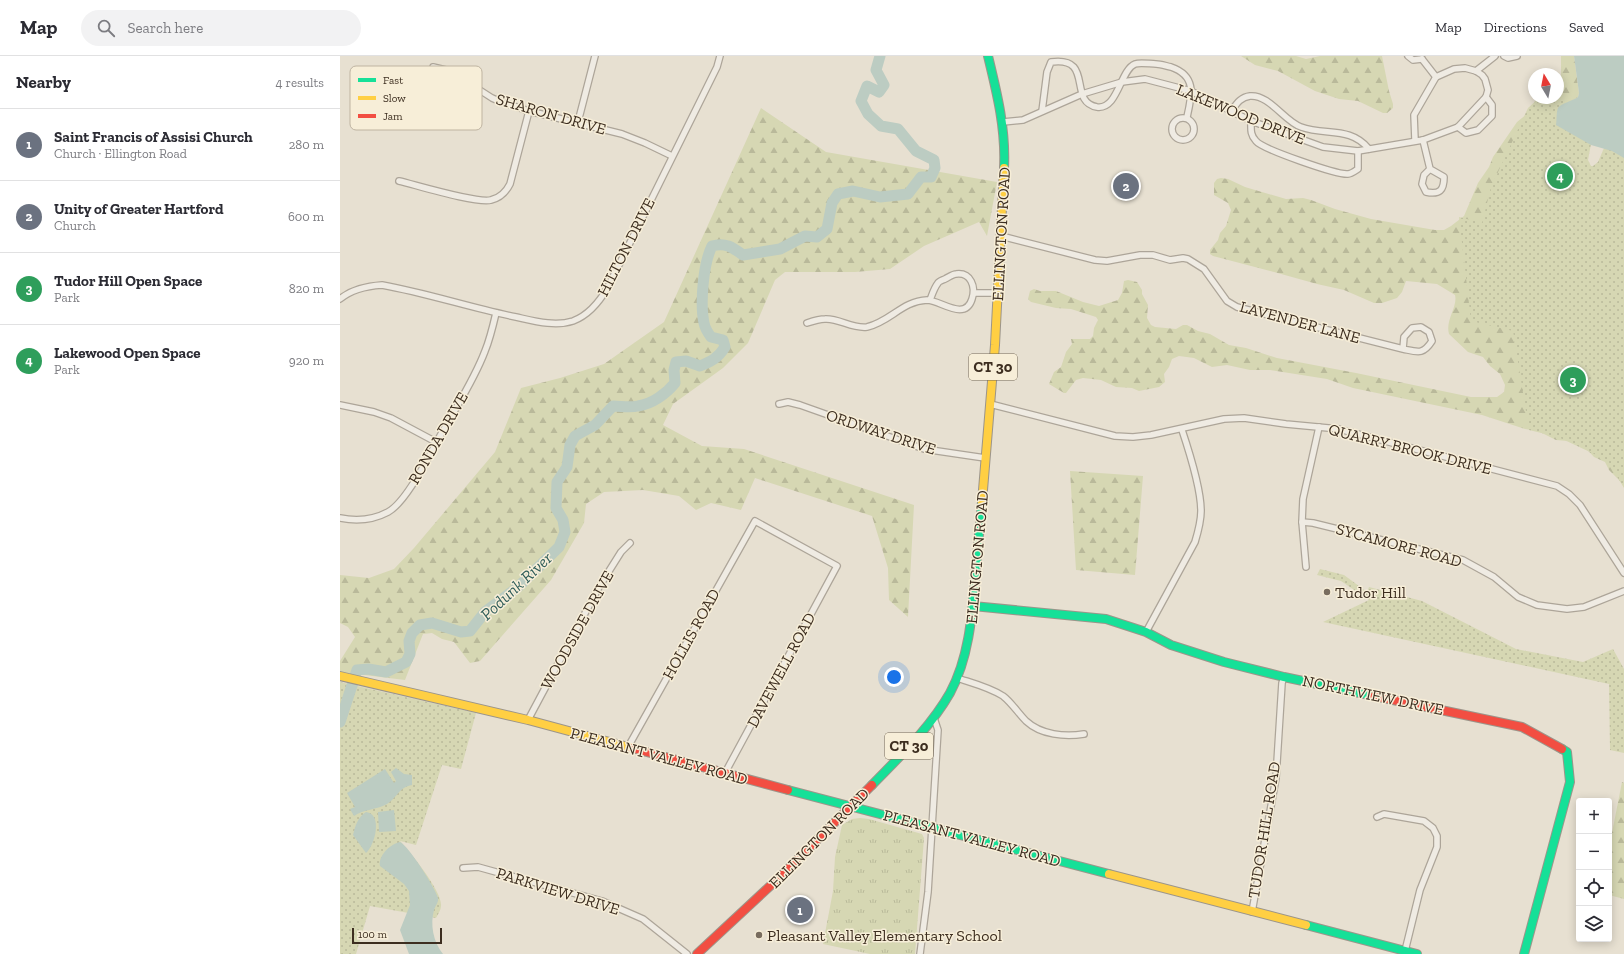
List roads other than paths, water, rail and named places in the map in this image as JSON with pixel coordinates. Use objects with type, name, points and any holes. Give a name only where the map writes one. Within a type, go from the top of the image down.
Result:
[{"type":"main road","name":"ELLINGTON ROAD","points":[[698,954],[766,891],[851,807],[912,743],[934,718],[950,693],[957,678],[969,633],[973,606],[995,345],[1001,236],[1005,137],[988,56]]},
{"type":"main road","name":"NORTHVIEW DRIVE","points":[[973,606],[1106,619],[1146,632],[1171,646],[1198,655],[1284,677],[1522,727],[1567,752],[1570,782],[1524,954]]},
{"type":"main road","name":"PLEASANT VALLEY ROAD","points":[[340,676],[528,720],[725,774],[1417,954]]},
{"type":"street","points":[[578,122],[595,56]]},
{"type":"street","name":"HILTON DRIVE","points":[[340,298],[365,286],[382,285],[496,313],[551,323],[573,321],[588,312],[601,298],[608,287],[717,67],[720,56]]},
{"type":"street","points":[[1408,56],[1413,60],[1423,57],[1436,77]]},
{"type":"street","points":[[1476,70],[1495,56]]},
{"type":"street","points":[[1504,56],[1508,58],[1517,56]]},
{"type":"street","points":[[1042,111],[1047,72],[1051,62],[1061,60],[1068,61],[1075,67],[1085,101],[1092,106],[1100,108],[1114,97],[1128,69],[1136,64],[1161,64],[1180,70],[1187,76],[1192,99],[1187,117]]},
{"type":"street","points":[[1415,140],[1414,115],[1436,77],[1454,69],[1465,68],[1476,70],[1485,79],[1488,90],[1486,97],[1492,105],[1492,116],[1478,130],[1466,133],[1458,128]]},
{"type":"street","name":"LAKEWOOD DRIVE","points":[[1003,122],[1023,120],[1082,94],[1122,82],[1145,79],[1191,91],[1232,110],[1251,121],[1323,147],[1358,151],[1415,140],[1423,140],[1458,128],[1486,97]]},
{"type":"street","name":"SHARON DRIVE","points":[[482,92],[501,102],[529,111],[578,122],[634,138],[672,156]]},
{"type":"street","points":[[1232,110],[1239,100],[1250,96],[1261,97],[1300,127],[1349,134],[1362,140],[1369,149]]},
{"type":"street","points":[[399,181],[484,201],[491,200],[502,195],[510,184],[529,111]]},
{"type":"street","points":[[1187,117],[1193,125],[1193,135],[1190,138],[1181,140],[1176,138],[1173,125],[1181,118],[1187,117]]},
{"type":"street","points":[[1251,121],[1251,135],[1257,143],[1284,155],[1336,172],[1348,175],[1358,169],[1358,151]]},
{"type":"street","points":[[1297,138],[1300,127]]},
{"type":"street","points":[[1423,140],[1430,169],[1444,176],[1444,186],[1439,191],[1432,193],[1426,192],[1422,184],[1424,175],[1430,169]]},
{"type":"street","name":"LAVENDER LANE","points":[[1001,236],[1095,260],[1107,261],[1153,254],[1170,260],[1183,258],[1195,262],[1204,269],[1226,301],[1237,308],[1403,349],[1419,352],[1427,349],[1432,341],[1429,332],[1421,327],[1412,328],[1404,337],[1403,349]]},
{"type":"street","points":[[807,323],[826,319],[854,326],[866,327],[886,319],[914,301],[930,300],[951,309],[964,309],[971,304],[974,293],[973,284],[969,278],[963,274],[955,274],[938,282],[930,300]]},
{"type":"street","points":[[974,293],[998,293]]},
{"type":"street","name":"RONDA DRIVE","points":[[340,518],[362,520],[388,512],[398,503],[410,488],[480,362],[492,333],[496,313]]},
{"type":"street","name":"ORDWAY DRIVE","points":[[779,404],[788,402],[800,405],[924,449],[985,458]]},
{"type":"street","name":"QUARRY BROOK DRIVE","points":[[990,404],[1115,436],[1133,437],[1182,430],[1224,419],[1244,418],[1286,424],[1319,426],[1339,429],[1556,486],[1569,494],[1580,506],[1624,573]]},
{"type":"street","points":[[340,405],[374,412],[391,418],[436,442]]},
{"type":"street","points":[[1306,567],[1302,522],[1303,499],[1319,426]]},
{"type":"street","points":[[1146,632],[1195,542],[1200,526],[1201,511],[1198,492],[1182,430]]},
{"type":"street","name":"DAVEWELL ROAD","points":[[725,774],[838,566],[755,521]]},
{"type":"street","name":"HOLLIS ROAD","points":[[628,747],[755,521]]},
{"type":"street","name":"SYCAMORE ROAD","points":[[1302,522],[1313,523],[1463,560],[1494,577],[1518,597],[1537,605],[1567,609],[1584,607],[1624,591]]},
{"type":"street","name":"WOODSIDE DRIVE","points":[[528,720],[599,587],[621,552],[630,543]]},
{"type":"street","name":"TUDOR HILL ROAD","points":[[1252,912],[1276,778],[1282,683],[1284,677]]},
{"type":"street","points":[[957,678],[998,694],[1011,703],[1028,722],[1036,728],[1062,735],[1084,734]]},
{"type":"street","points":[[920,954],[927,898],[938,730],[934,718]]},
{"type":"street","points":[[1377,816],[1384,814],[1424,821],[1433,828],[1437,836],[1438,847],[1420,890],[1405,951]]},
{"type":"street","name":"PARKVIEW DRIVE","points":[[463,868],[478,867],[602,901],[643,919],[687,954]]},
{"type":"waterway","name":"Podunk River","points":[[340,722],[357,670],[368,669],[386,672],[406,662],[410,654],[409,641],[412,633],[420,625],[432,623],[461,632],[470,631],[485,612],[518,587],[559,547],[565,532],[563,520],[556,508],[557,482],[567,467],[570,445],[575,436],[595,425],[613,406],[632,407],[643,405],[663,395],[675,383],[674,370],[676,362],[686,361],[700,366],[714,359],[720,354],[725,347],[723,340],[711,337],[705,327],[702,305],[704,273],[712,246],[725,245],[743,255],[780,249],[805,236],[817,237],[827,229],[832,203],[838,194],[853,191],[880,197],[908,194],[921,177],[931,177],[935,168],[934,160],[916,151],[898,129],[881,126],[868,114],[861,101],[867,86],[879,92],[884,85],[876,70],[880,56]]},
{"type":"place","name":"Lakewood Open Space","points":[[1560,176]]},
{"type":"place","name":"Unity of Greater Hartford","points":[[1126,186]]},
{"type":"place","name":"Tudor Hill Open Space","points":[[1573,380]]},
{"type":"place","name":"Tudor Hill","points":[[1327,592]]},
{"type":"place","name":"Saint Francis of Assisi Church","points":[[800,910]]},
{"type":"place","name":"Pleasant Valley Elementary School","points":[[759,935]]}]
